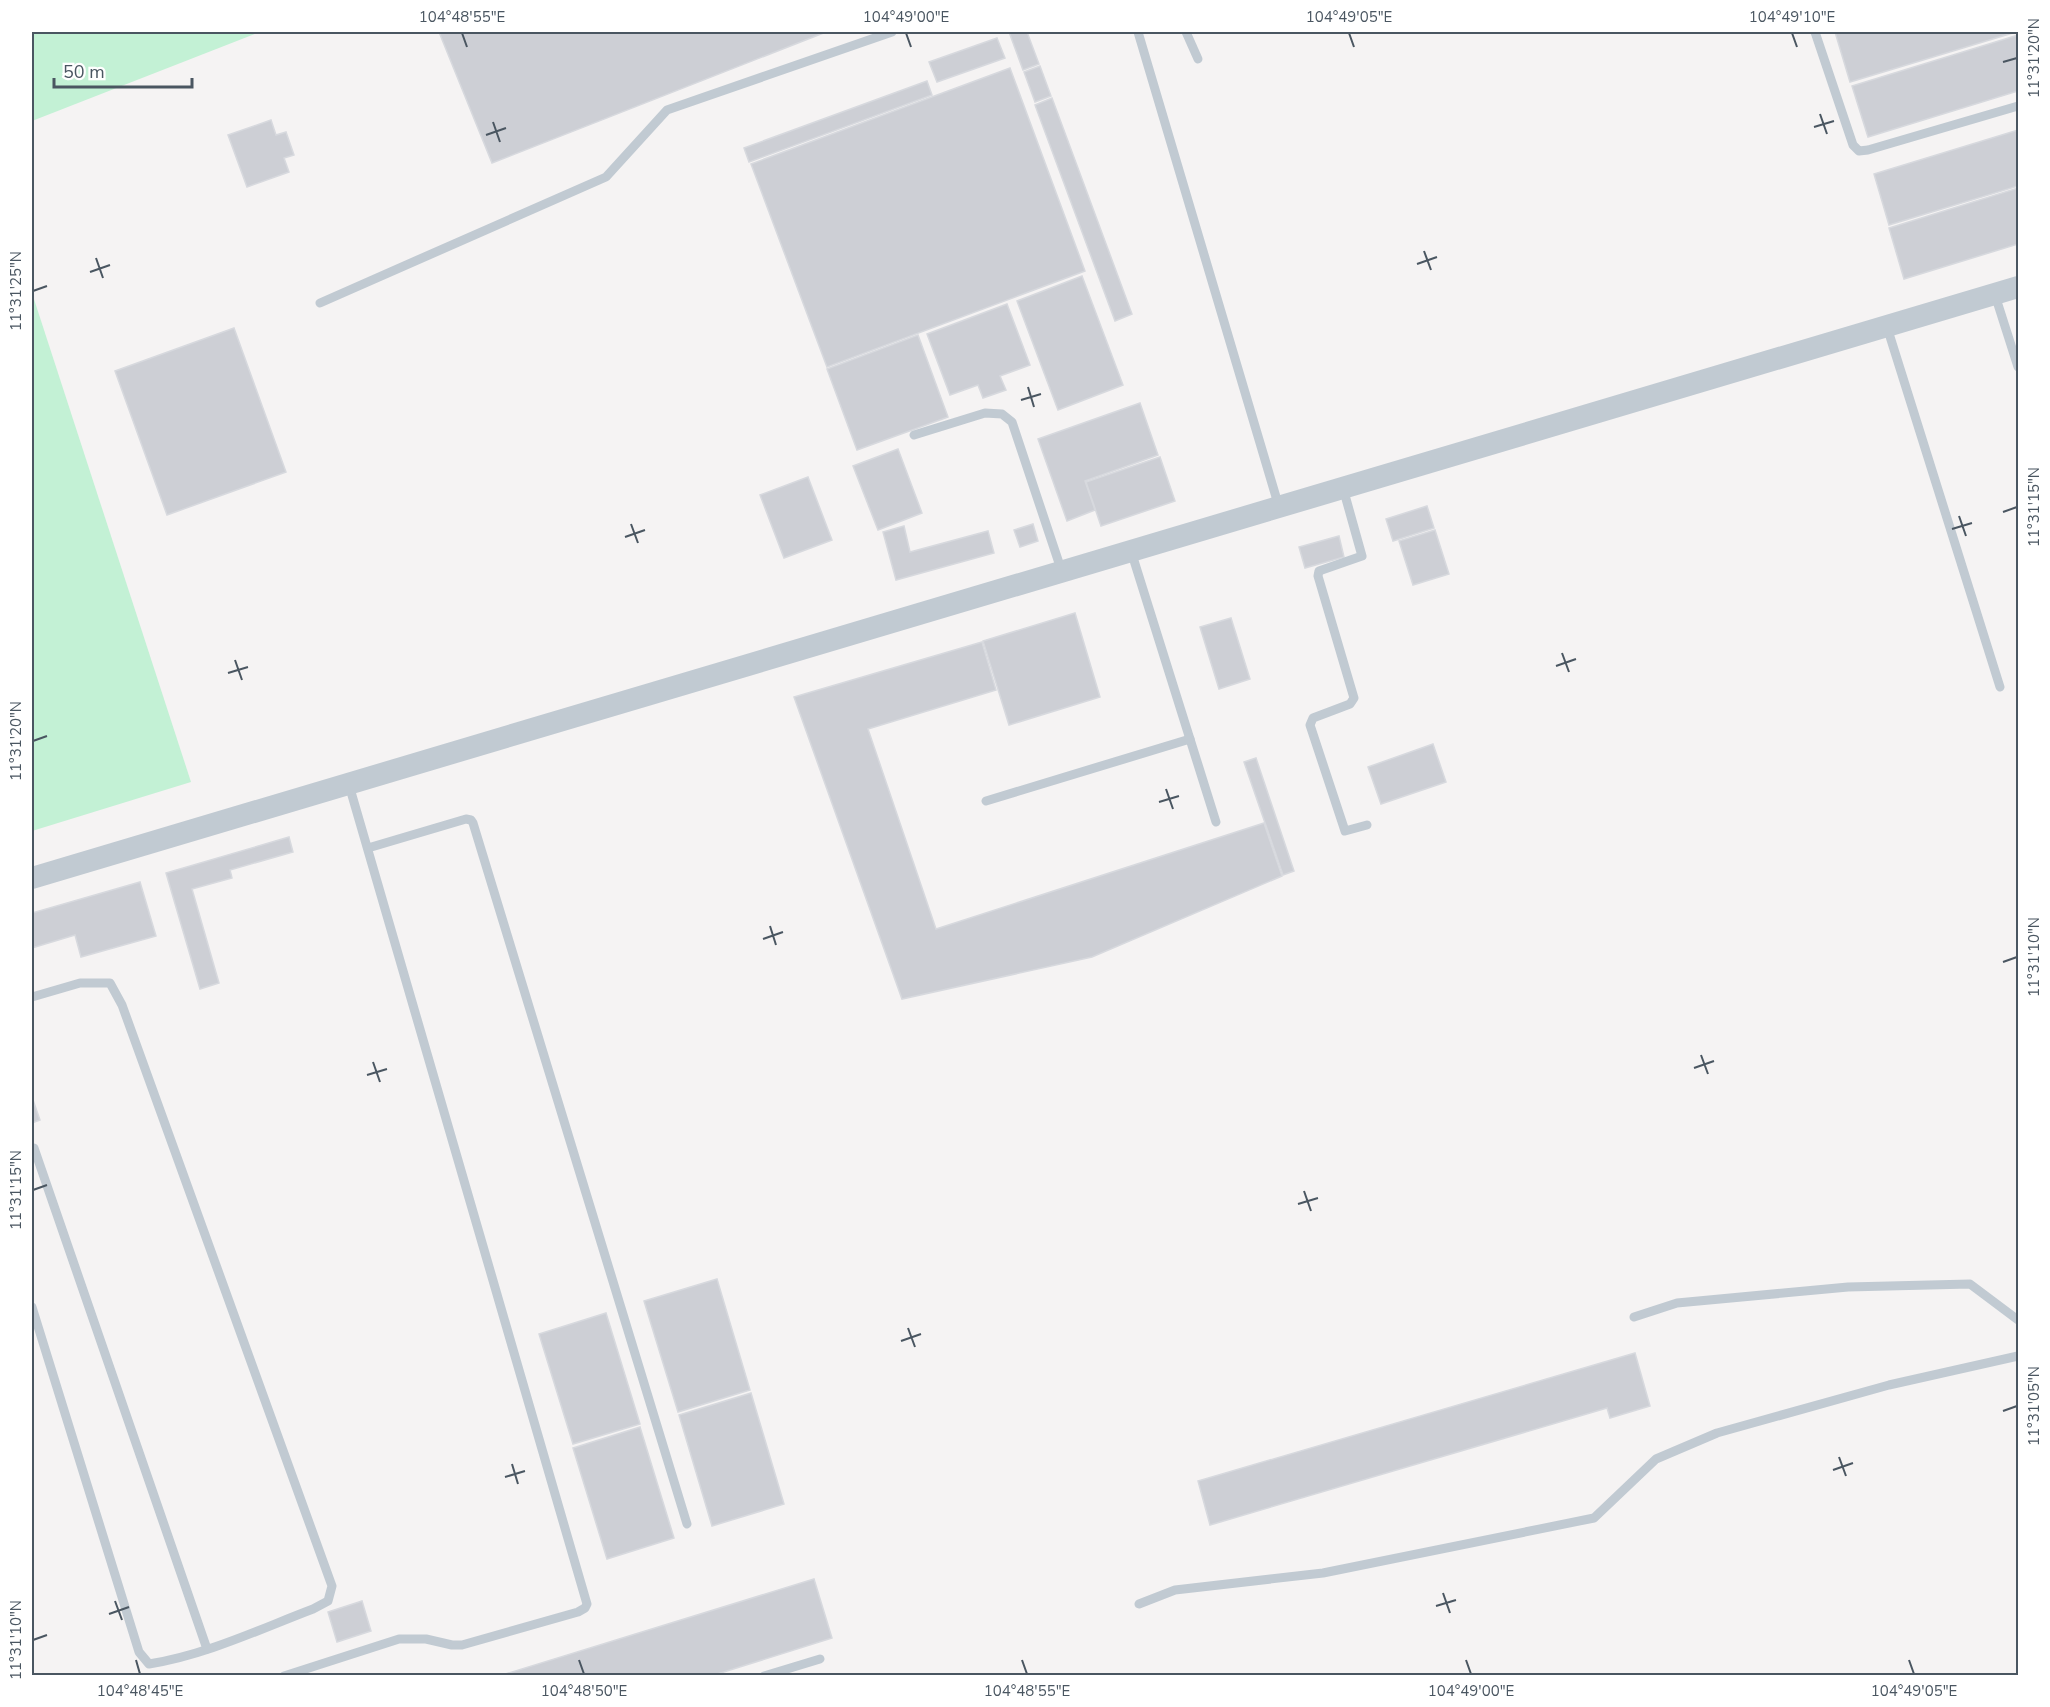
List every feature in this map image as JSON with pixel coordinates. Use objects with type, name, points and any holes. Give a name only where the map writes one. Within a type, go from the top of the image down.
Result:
[{"type":"street","points":[[32,878],[2019,287]]},
{"type":"lane","points":[[320,303],[606,177],[667,110],[892,32]]},
{"type":"lane","points":[[1138,32],[1279,507]]},
{"type":"lane","points":[[1186,32],[1198,59]]},
{"type":"lane","points":[[1815,32],[1853,144],[1859,151],[2019,106]]},
{"type":"lane","points":[[1995,295],[2019,367]]},
{"type":"lane","points":[[1887,327],[2000,687]]},
{"type":"lane","points":[[914,435],[985,414],[1002,414],[1012,422],[1062,572]]},
{"type":"lane","points":[[1343,488],[1362,556],[1319,572],[1318,576],[1354,698],[1350,705],[1312,718],[1310,725],[1345,831],[1367,825]]},
{"type":"lane","points":[[1131,551],[1216,822]]},
{"type":"lane","points":[[986,801],[1190,739]]},
{"type":"lane","points":[[284,1676],[399,1639],[462,1645],[578,1612],[587,1604],[349,784]]},
{"type":"lane","points":[[368,848],[466,819],[473,823],[687,1524]]},
{"type":"lane","points":[[32,997],[80,983],[110,983],[122,1005],[332,1586],[328,1601],[313,1609],[207,1649],[166,1662],[149,1664],[139,1652],[32,1307]]},
{"type":"lane","points":[[34,1148],[207,1649]]},
{"type":"lane","points":[[1634,1317],[1677,1303],[1848,1287],[1970,1284],[2019,1320]]},
{"type":"lane","points":[[1139,1604],[1175,1590],[1323,1573],[1594,1518],[1656,1459],[1717,1433],[1889,1385],[2019,1356]]},
{"type":"lane","points":[[764,1676],[820,1659]]},
{"type":"green space","points":[[32,32],[260,32],[32,121]]},
{"type":"green space","points":[[32,293],[191,782],[32,831]]},
{"type":"building","points":[[439,32],[826,32],[492,163]]},
{"type":"building","points":[[1009,32],[1027,32],[1039,64],[1023,70]]},
{"type":"building","points":[[1835,32],[2016,32],[1850,82]]},
{"type":"building","points":[[2018,35],[2018,91],[1868,137],[1852,86]]},
{"type":"building","points":[[997,38],[1005,58],[937,82],[929,62]]},
{"type":"building","points":[[1040,66],[1051,96],[1035,102],[1024,72]]},
{"type":"building","points":[[1010,68],[1085,271],[827,367],[751,164]]},
{"type":"building","points":[[927,81],[932,95],[749,162],[744,148]]},
{"type":"building","points":[[1052,98],[1132,314],[1115,321],[1035,105]]},
{"type":"building","points":[[271,120],[276,135],[286,132],[294,155],[284,158],[289,172],[247,187],[228,135]]},
{"type":"building","points":[[2018,130],[2018,186],[1889,225],[1874,174]]},
{"type":"building","points":[[2018,188],[2018,244],[1904,279],[1889,228]]},
{"type":"building","points":[[1082,276],[1123,385],[1058,410],[1017,301]]},
{"type":"building","points":[[1007,304],[1030,365],[1000,376],[1006,390],[983,398],[978,385],[950,395],[927,334]]},
{"type":"building","points":[[234,328],[286,472],[167,515],[115,371]]},
{"type":"building","points":[[918,335],[948,417],[857,450],[827,369]]},
{"type":"building","points":[[1140,403],[1158,455],[1085,481],[1095,510],[1067,521],[1038,439]]},
{"type":"building","points":[[898,449],[922,513],[878,530],[853,466]]},
{"type":"building","points":[[1160,457],[1175,501],[1101,526],[1086,482]]},
{"type":"building","points":[[808,477],[832,540],[784,558],[760,495]]},
{"type":"building","points":[[1427,506],[1434,528],[1393,541],[1386,519]]},
{"type":"building","points":[[1033,524],[1038,541],[1020,547],[1014,530]]},
{"type":"building","points":[[904,526],[910,552],[988,531],[994,553],[896,580],[883,532]]},
{"type":"building","points":[[1435,530],[1449,574],[1413,585],[1399,541]]},
{"type":"building","points":[[1339,536],[1344,557],[1305,568],[1299,547]]},
{"type":"building","points":[[1075,613],[1100,697],[1009,725],[983,641]]},
{"type":"building","points":[[1231,618],[1250,679],[1219,689],[1200,627]]},
{"type":"building","points":[[982,642],[996,690],[868,729],[936,929],[1264,823],[1282,876],[1092,957],[902,999],[794,697]]},
{"type":"building","points":[[1433,744],[1446,782],[1381,804],[1368,767]]},
{"type":"building","points":[[1256,758],[1294,871],[1283,875],[1244,762]]},
{"type":"building","points":[[289,837],[293,852],[230,870],[232,878],[192,889],[219,983],[200,989],[166,873]]},
{"type":"building","points":[[140,882],[156,936],[81,957],[75,935],[32,948],[32,913]]},
{"type":"building","points":[[32,1097],[40,1120],[32,1123]]},
{"type":"building","points":[[717,1279],[750,1390],[678,1412],[644,1301]]},
{"type":"building","points":[[606,1313],[640,1424],[573,1444],[539,1334]]},
{"type":"building","points":[[1635,1353],[1650,1406],[1610,1418],[1607,1408],[1210,1525],[1198,1481]]},
{"type":"building","points":[[751,1393],[784,1504],[712,1526],[679,1415]]},
{"type":"building","points":[[640,1427],[674,1538],[607,1559],[573,1448]]},
{"type":"building","points":[[814,1579],[832,1638],[711,1676],[499,1676]]},
{"type":"building","points":[[362,1601],[371,1631],[337,1642],[328,1612]]}]
